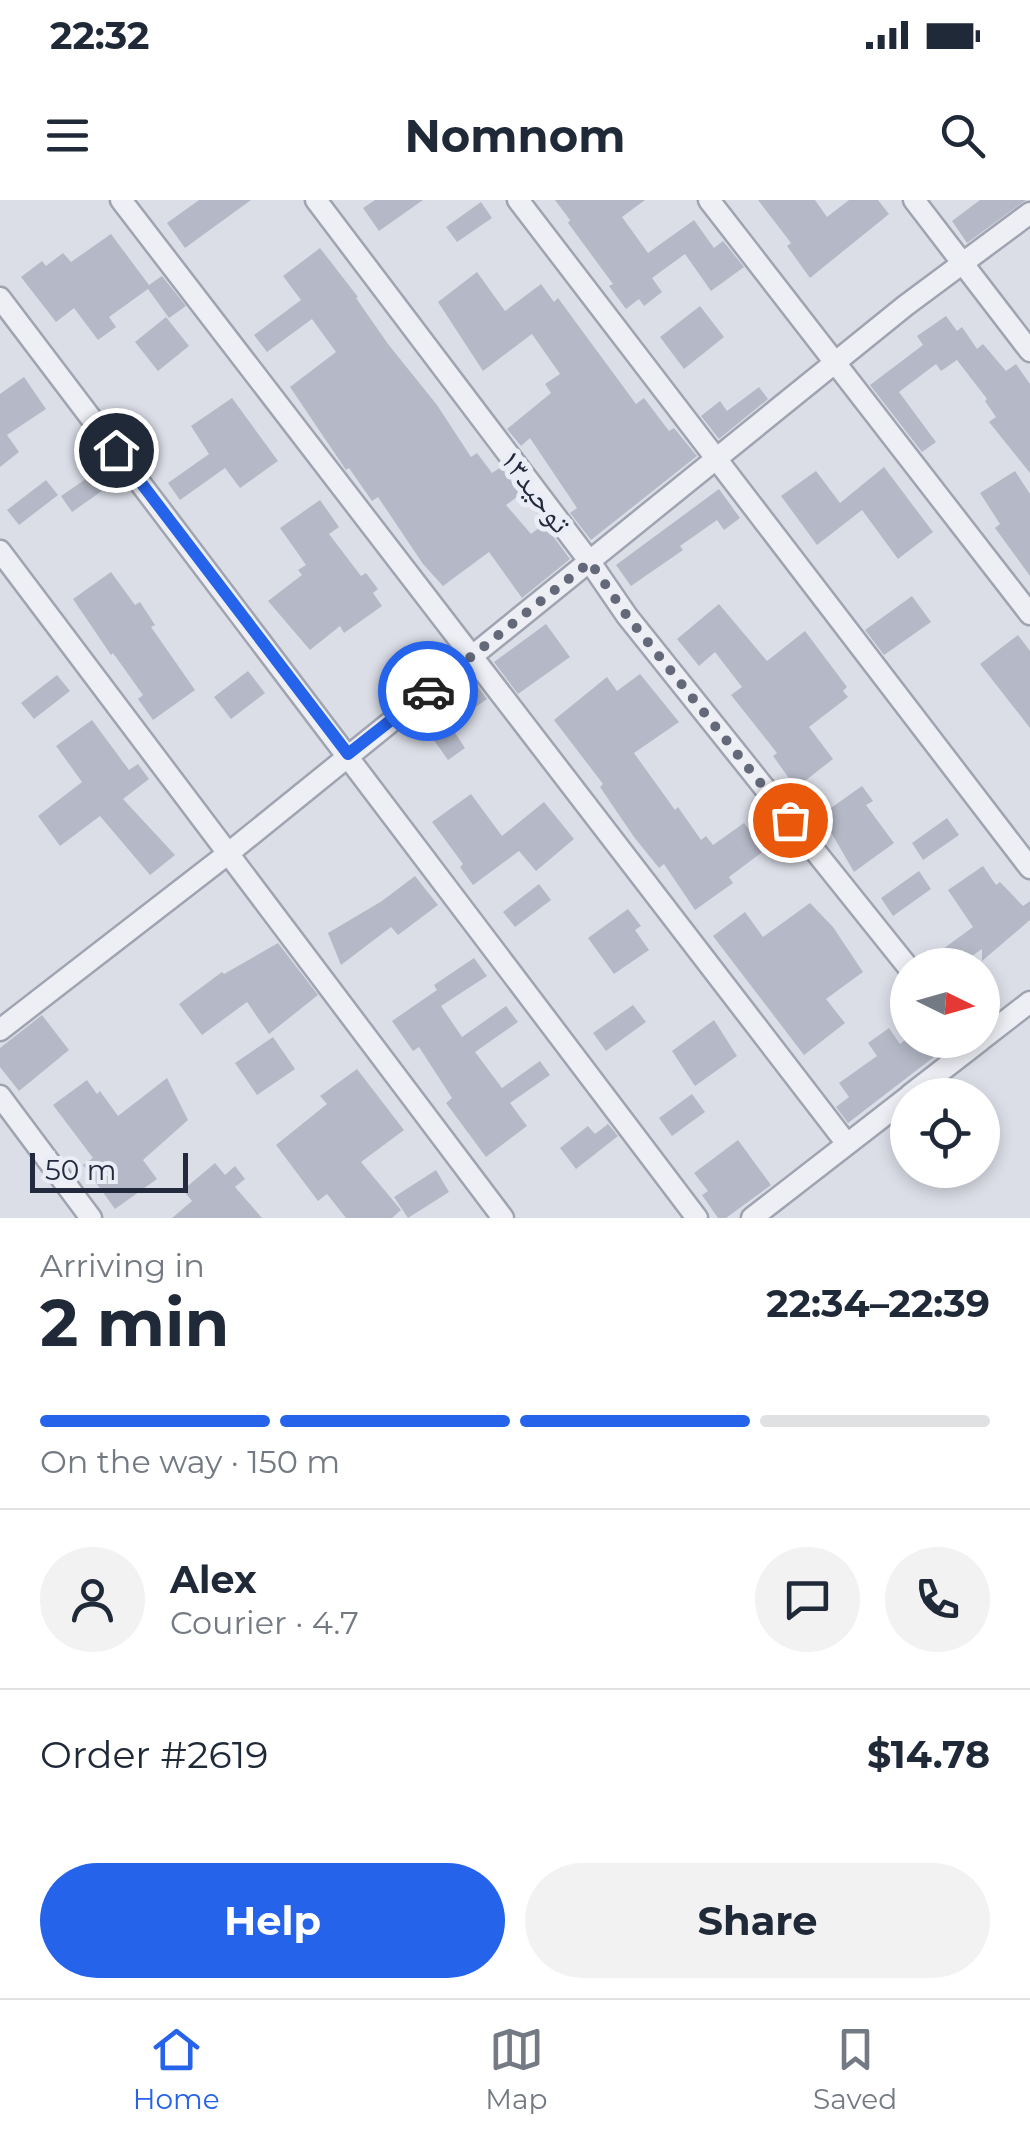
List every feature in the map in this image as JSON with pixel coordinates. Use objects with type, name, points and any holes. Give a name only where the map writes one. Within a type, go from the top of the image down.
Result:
[{"type":"street","points":[[121,200],[847,1144]]},
{"type":"street","name":"توحید۱۳","points":[[316,200],[627,616],[893,948]]},
{"type":"street","points":[[518,200],[1030,868]]},
{"type":"street","points":[[709,200],[1030,614]]},
{"type":"street","points":[[914,200],[1030,351]]},
{"type":"street","points":[[0,1030],[230,852],[718,460],[832,363],[1030,212]]},
{"type":"street","points":[[0,298],[697,1218]]},
{"type":"street","points":[[0,551],[503,1218]]},
{"type":"street","points":[[1000,1024],[1030,1002]]},
{"type":"street","points":[[931,1078],[955,1058]]},
{"type":"street","points":[[0,1096],[91,1218]]},
{"type":"street","points":[[752,1218],[890,1111]]},
{"type":"building","points":[[199,200],[251,200],[185,248],[167,223]]},
{"type":"building","points":[[375,200],[423,200],[379,231],[363,208]]},
{"type":"building","points":[[555,200],[645,200],[622,217],[648,253],[694,220],[714,248],[723,241],[744,267],[711,291],[685,254],[652,278],[662,292],[644,306],[639,299],[626,309]]},
{"type":"building","points":[[758,200],[815,200],[827,217],[849,200],[878,200],[889,214],[810,278],[787,246],[791,243]]},
{"type":"building","points":[[980,200],[1026,200],[967,243],[952,221]]},
{"type":"building","points":[[481,202],[492,218],[457,242],[446,227]]},
{"type":"building","points":[[111,234],[149,285],[162,276],[186,306],[169,318],[148,289],[109,317],[116,327],[98,340],[74,308],[56,322],[21,277],[42,261],[46,266],[63,253],[71,262]]},
{"type":"building","points":[[320,248],[471,457],[477,453],[492,473],[501,467],[521,494],[506,505],[531,534],[544,524],[570,559],[522,598],[489,552],[443,586],[423,564],[378,497],[372,501],[349,468],[346,470],[290,387],[336,352],[312,319],[267,352],[254,335],[301,300],[283,276]]},
{"type":"building","points":[[477,272],[505,311],[541,284],[554,302],[558,298],[636,404],[644,398],[669,431],[674,428],[697,456],[591,540],[570,513],[577,508],[530,438],[521,446],[507,429],[551,393],[545,384],[560,374],[532,334],[483,371],[438,302]]},
{"type":"building","points":[[700,306],[724,337],[684,369],[660,337]]},
{"type":"building","points":[[946,316],[957,331],[962,327],[977,349],[983,344],[1006,371],[1016,364],[1030,384],[1030,473],[989,422],[996,417],[987,399],[957,360],[941,371],[936,364],[899,392],[936,442],[922,452],[870,385],[923,345],[917,336]]},
{"type":"building","points":[[166,317],[189,346],[158,371],[135,342]]},
{"type":"building","points":[[24,377],[46,409],[7,435],[19,452],[0,467],[0,394]]},
{"type":"building","points":[[759,387],[768,399],[719,439],[701,416],[720,401],[727,411]]},
{"type":"building","points":[[232,398],[278,461],[240,488],[225,468],[180,500],[168,483],[209,454],[191,426]]},
{"type":"building","points":[[884,467],[933,532],[898,559],[862,510],[817,545],[781,496],[816,471],[840,503]]},
{"type":"building","points":[[99,470],[109,486],[72,512],[61,496]]},
{"type":"building","points":[[1015,471],[1030,494],[1030,576],[995,528],[1000,524],[980,493]]},
{"type":"building","points":[[46,480],[58,495],[19,525],[7,510]]},
{"type":"building","points":[[719,489],[740,518],[724,530],[717,520],[680,546],[683,550],[631,586],[616,565]]},
{"type":"building","points":[[320,500],[339,527],[329,534],[361,576],[366,573],[378,589],[373,593],[382,606],[344,633],[340,626],[310,650],[268,601],[302,575],[298,570],[306,565],[280,528]]},
{"type":"building","points":[[111,572],[135,605],[140,602],[155,625],[151,627],[195,690],[153,720],[138,699],[143,695],[73,599]]},
{"type":"building","points":[[912,596],[931,622],[884,655],[865,630]]},
{"type":"building","points":[[719,604],[767,661],[805,631],[847,687],[843,691],[848,697],[809,727],[833,759],[796,788],[773,756],[777,753],[731,695],[742,687],[715,652],[699,666],[677,639]]},
{"type":"building","points":[[546,624],[570,657],[518,694],[494,662]]},
{"type":"building","points":[[1018,635],[1030,651],[1030,728],[980,664]]},
{"type":"building","points":[[248,671],[265,693],[231,719],[214,697]]},
{"type":"building","points":[[640,674],[679,722],[634,753],[675,810],[678,807],[701,840],[706,836],[713,845],[744,823],[754,836],[766,827],[777,841],[729,877],[733,883],[695,910],[664,864],[659,868],[634,837],[600,787],[603,784],[554,720],[607,677],[617,691]]},
{"type":"building","points":[[57,675],[70,691],[34,719],[21,703]]},
{"type":"building","points":[[473,680],[487,699],[450,725],[465,748],[448,760],[418,718]]},
{"type":"building","points":[[92,720],[129,770],[138,764],[149,779],[123,799],[175,855],[150,875],[100,816],[60,846],[38,816],[82,782],[56,746]]},
{"type":"building","points":[[862,786],[873,801],[866,805],[894,843],[854,872],[821,815]]},
{"type":"building","points":[[471,794],[502,836],[544,802],[574,839],[536,871],[519,851],[473,885],[460,867],[463,864],[432,822]]},
{"type":"building","points":[[947,818],[959,835],[923,860],[912,843]]},
{"type":"building","points":[[983,866],[996,885],[1000,882],[1023,906],[1030,901],[1030,920],[997,948],[944,948],[973,927],[948,890]]},
{"type":"building","points":[[919,871],[931,889],[893,916],[881,898]]},
{"type":"building","points":[[415,876],[438,905],[398,935],[391,927],[341,965],[328,933]]},
{"type":"building","points":[[539,884],[551,900],[515,927],[503,912]]},
{"type":"building","points":[[810,903],[833,927],[863,972],[826,999],[845,1023],[804,1055],[713,936],[745,912],[763,937]]},
{"type":"building","points":[[628,909],[641,926],[635,930],[649,950],[614,974],[588,938]]},
{"type":"building","points":[[278,943],[318,995],[269,1034],[247,1002],[202,1035],[179,1004],[222,972]]},
{"type":"building","points":[[474,958],[487,976],[441,1006],[462,1037],[506,1006],[518,1022],[475,1052],[502,1088],[540,1061],[550,1075],[510,1103],[527,1126],[486,1157],[446,1103],[452,1098],[419,1047],[413,1051],[392,1021]]},
{"type":"building","points":[[633,1005],[646,1022],[606,1051],[593,1033]]},
{"type":"building","points":[[42,1015],[69,1050],[19,1091],[0,1067],[0,1048]]},
{"type":"building","points":[[714,1020],[737,1056],[695,1086],[672,1051]]},
{"type":"building","points":[[889,1028],[890,1058],[933,1058],[907,1078],[890,1078],[890,1091],[848,1123],[836,1107],[849,1097],[839,1083],[877,1056],[868,1043]]},
{"type":"building","points":[[273,1037],[295,1069],[257,1095],[235,1063]]},
{"type":"building","points":[[357,1069],[404,1130],[361,1162],[401,1210],[392,1218],[346,1218],[327,1194],[318,1201],[276,1145],[327,1104],[320,1096]]},
{"type":"building","points":[[167,1078],[188,1120],[143,1160],[157,1179],[115,1209],[83,1165],[93,1158],[53,1105],[87,1080],[118,1116]]},
{"type":"building","points":[[692,1094],[705,1112],[672,1136],[659,1118]]},
{"type":"building","points":[[608,1124],[618,1136],[576,1169],[560,1148],[588,1126],[595,1134]]},
{"type":"building","points":[[738,1140],[771,1185],[726,1218],[718,1218],[702,1195],[708,1191],[694,1173]]},
{"type":"building","points":[[215,1163],[225,1175],[235,1166],[245,1179],[235,1187],[262,1218],[172,1218],[192,1201],[183,1190]]},
{"type":"building","points":[[436,1170],[449,1192],[408,1218],[394,1197]]},
{"type":"way so far","points":[[428,691],[590,562],[627,616],[790,820]]},
{"type":"route","points":[[116,450],[348,754],[428,691]]}]
